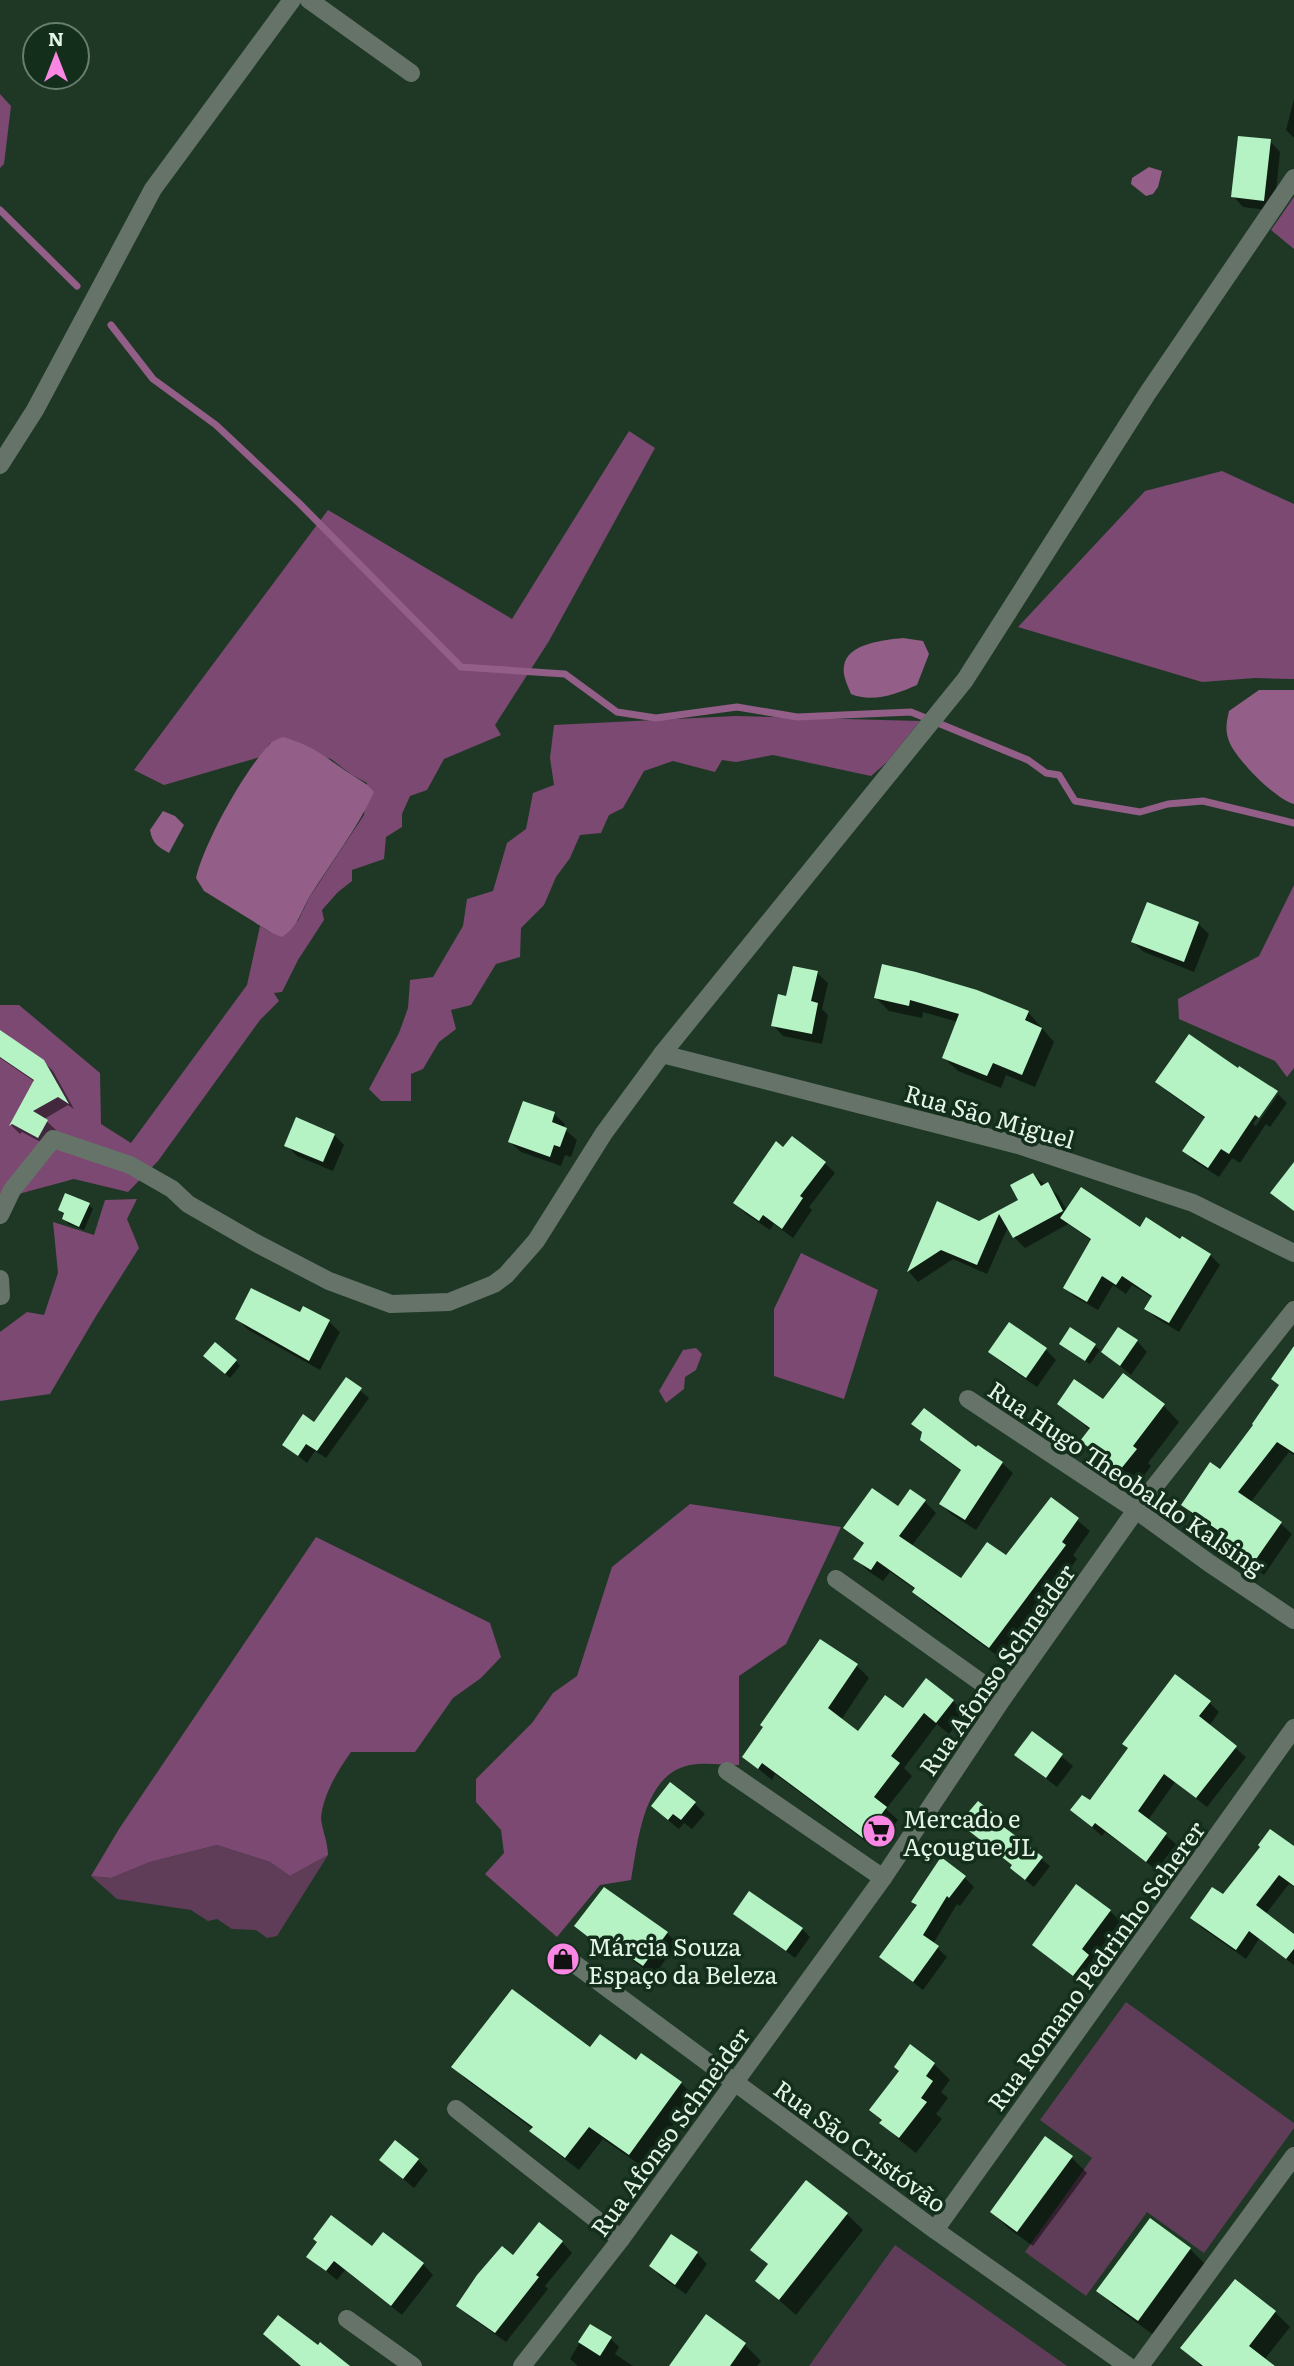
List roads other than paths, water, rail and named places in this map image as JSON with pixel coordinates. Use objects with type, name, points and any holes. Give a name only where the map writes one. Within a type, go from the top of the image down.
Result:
[{"type":"street","points":[[0,465],[35,410],[153,189],[292,0]]},
{"type":"street","points":[[309,0],[411,73]]},
{"type":"street","points":[[0,1215],[12,1190],[53,1139],[130,1165],[172,1189],[188,1204],[254,1242],[329,1280],[391,1304],[449,1302],[494,1284],[506,1275],[536,1241],[604,1133],[662,1054],[965,680],[1147,394],[1294,178]]},
{"type":"street","name":"Rua São Miguel","points":[[662,1054],[1018,1145],[1193,1203],[1294,1253]]},
{"type":"street","name":"Rua Afonso Schneider","points":[[522,2366],[621,2239],[883,1878],[1003,1698],[1136,1510],[1294,1310]]},
{"type":"street","name":"Rua Hugo Theobaldo Kalsing","points":[[968,1398],[1294,1620]]},
{"type":"street","points":[[836,1579],[1003,1698]]},
{"type":"street","name":"Rua Romano Pedrinho Scherer","points":[[935,2230],[1294,1728]]},
{"type":"street","points":[[727,1771],[883,1878]]},
{"type":"street","name":"Rua São Cristóvão","points":[[568,1959],[935,2230],[1128,2366]]},
{"type":"street","points":[[456,2109],[621,2239]]},
{"type":"street","points":[[1140,2366],[1294,2156]]},
{"type":"street","points":[[347,2319],[413,2366]]},
{"type":"waterway","points":[[0,210],[77,286]]},
{"type":"waterway","points":[[111,325],[153,379],[216,425],[299,503],[461,667],[565,674],[617,712],[656,718],[737,707],[797,717],[911,712],[1028,760],[1046,773],[1059,775],[1075,801],[1140,812],[1168,804],[1203,801],[1294,823]]},
{"type":"place","name":"Mercado e Açougue JL","points":[[879,1831]]},
{"type":"place","name":"Márcia Souza Espaço da Beleza","points":[[563,1959]]}]
